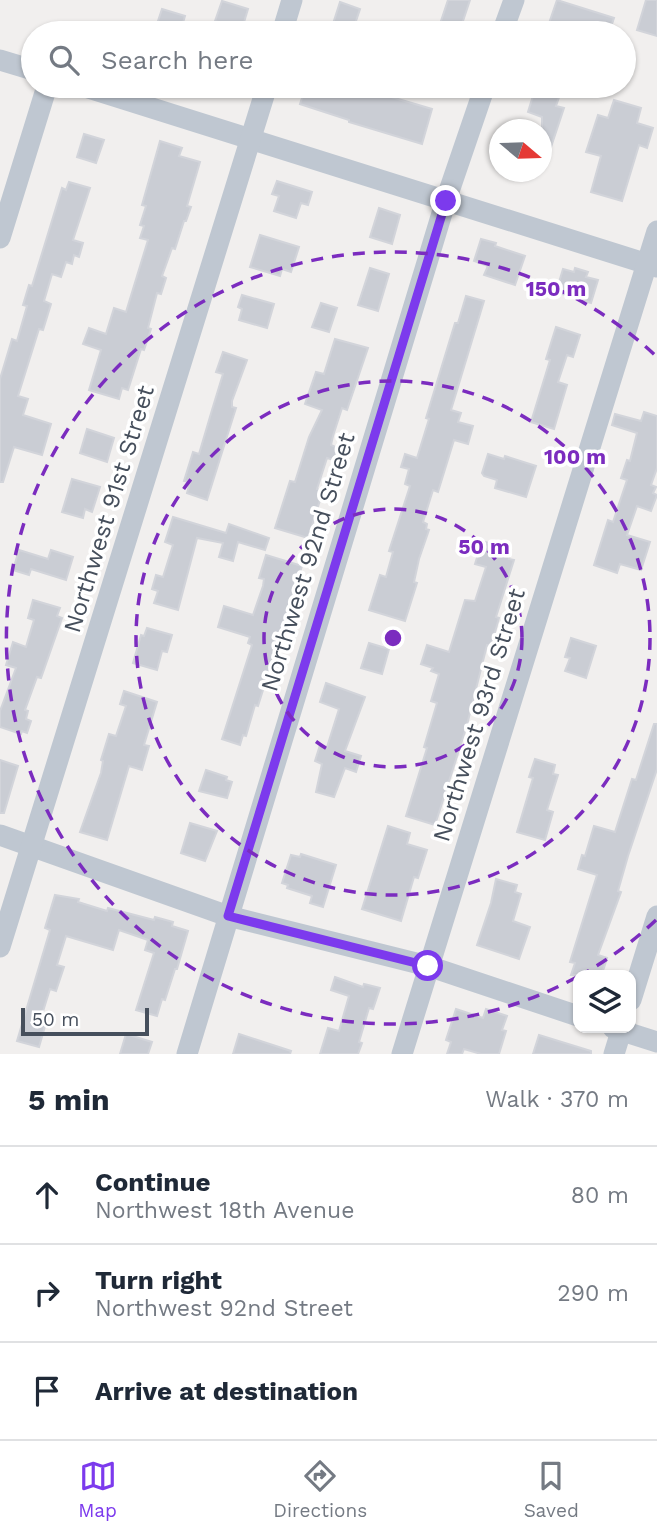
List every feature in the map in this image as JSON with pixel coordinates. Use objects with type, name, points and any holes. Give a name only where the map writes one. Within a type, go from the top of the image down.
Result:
[{"type":"street","points":[[286,21],[292,0]]},
{"type":"street","points":[[506,21],[514,0]]},
{"type":"street","points":[[0,60],[21,66]]},
{"type":"street","points":[[0,238],[43,98]]},
{"type":"street","points":[[120,98],[652,265]]},
{"type":"street","name":"Northwest 91st Street","points":[[0,947],[263,98]]},
{"type":"street","name":"Northwest 92nd Street","points":[[187,1054],[446,201],[481,98]]},
{"type":"street","name":"Northwest 93rd Street","points":[[402,1054],[652,265],[657,231]]},
{"type":"street","points":[[0,835],[228,916],[428,966],[573,1014]]},
{"type":"street","points":[[636,984],[657,916]]},
{"type":"street","points":[[614,1054],[618,1033]]},
{"type":"street","points":[[631,1033],[657,1042]]},
{"type":"building","points":[[448,0],[470,0],[463,21],[441,21]]},
{"type":"building","points":[[557,0],[614,18],[613,21],[550,21]]},
{"type":"building","points":[[646,0],[657,0],[657,36],[637,30]]},
{"type":"building","points":[[222,1],[248,9],[244,21],[215,21]]},
{"type":"building","points":[[340,2],[360,9],[356,21],[334,21]]},
{"type":"building","points":[[162,9],[185,16],[184,21],[158,21]]},
{"type":"building","points":[[302,98],[395,98],[432,109],[422,144],[300,104]]},
{"type":"building","points":[[532,98],[559,98],[556,106],[564,108],[552,144],[552,119],[528,112]]},
{"type":"building","points":[[614,100],[641,108],[637,123],[653,128],[647,148],[639,145],[622,201],[591,192],[601,156],[586,152],[598,115],[608,118]]},
{"type":"building","points":[[84,134],[104,140],[96,163],[77,157]]},
{"type":"building","points":[[160,141],[182,148],[179,156],[200,162],[187,206],[191,207],[162,276],[166,278],[161,294],[157,293],[148,328],[151,329],[144,350],[141,349],[128,390],[122,388],[119,399],[89,390],[101,350],[83,344],[89,328],[106,334],[114,308],[126,312],[148,240],[140,238],[144,226],[140,225],[146,206],[142,205]]},
{"type":"building","points":[[277,181],[312,192],[308,205],[301,203],[296,218],[274,211],[279,196],[272,194]]},
{"type":"building","points":[[69,182],[90,188],[73,240],[83,243],[79,257],[74,255],[72,264],[66,262],[61,277],[52,274],[44,301],[51,304],[43,330],[39,329],[18,396],[28,399],[23,415],[51,424],[42,455],[14,447],[3,482],[0,482],[0,379],[12,339],[17,341],[27,306],[23,305],[29,285],[32,286],[62,188],[66,190]]},
{"type":"building","points":[[379,208],[400,215],[392,244],[370,237]]},
{"type":"building","points":[[260,235],[299,247],[291,272],[282,269],[280,276],[250,267]]},
{"type":"building","points":[[481,239],[525,256],[515,285],[484,275],[488,266],[474,261]]},
{"type":"building","points":[[370,268],[389,274],[378,311],[358,305]]},
{"type":"building","points":[[575,268],[588,272],[586,277],[598,280],[591,303],[556,292],[563,269],[574,272]]},
{"type":"building","points":[[242,295],[274,304],[267,328],[239,320],[242,309],[238,307]]},
{"type":"building","points":[[466,296],[484,301],[451,410],[461,413],[458,422],[473,426],[468,444],[454,440],[438,492],[433,490],[423,522],[429,530],[419,559],[414,582],[417,583],[405,621],[369,610],[380,575],[386,577],[393,552],[389,551],[410,486],[405,484],[409,469],[401,467],[405,454],[417,458],[429,419],[426,418]]},
{"type":"building","points":[[321,303],[337,308],[329,332],[312,327]]},
{"type":"building","points":[[556,327],[580,335],[573,357],[567,355],[558,382],[567,385],[554,429],[531,422],[550,360],[546,359]]},
{"type":"building","points":[[335,339],[368,348],[347,410],[342,408],[333,436],[331,445],[338,448],[334,460],[327,458],[317,489],[323,491],[308,538],[275,528],[290,481],[295,482],[309,437],[322,410],[305,404],[316,372],[324,374]]},
{"type":"building","points":[[223,352],[247,360],[232,401],[232,407],[236,408],[207,500],[187,493],[190,482],[184,481],[193,452],[199,454],[223,374],[216,372]]},
{"type":"building","points":[[644,412],[657,416],[657,468],[651,485],[656,487],[653,493],[657,495],[651,511],[637,506],[627,535],[650,542],[641,570],[620,564],[617,573],[594,565],[608,520],[613,522],[627,480],[621,478],[627,460],[630,461],[637,433],[612,425],[615,414],[641,421]]},
{"type":"building","points":[[87,429],[114,438],[107,462],[80,453]]},
{"type":"building","points":[[488,454],[504,459],[505,456],[536,466],[526,497],[495,488],[497,480],[484,476],[482,473]]},
{"type":"building","points":[[72,479],[100,487],[92,512],[85,509],[83,518],[62,512]]},
{"type":"building","points":[[173,517],[226,533],[229,524],[269,538],[265,550],[238,542],[233,561],[219,557],[223,543],[197,538],[178,610],[154,603],[158,591],[152,589],[156,575],[163,577],[173,545],[165,542]]},
{"type":"building","points":[[482,541],[511,550],[509,559],[514,560],[496,617],[499,618],[491,646],[487,645],[467,725],[435,825],[406,816],[427,748],[424,747],[437,703],[431,701],[439,674],[431,671],[433,668],[421,664],[427,645],[449,652],[465,600],[475,601],[486,567],[475,564]]},
{"type":"building","points":[[19,550],[48,559],[51,550],[73,557],[66,580],[31,569],[29,575],[13,570]]},
{"type":"building","points":[[266,555],[302,566],[258,706],[255,705],[246,736],[243,735],[240,745],[222,739],[252,645],[248,643],[250,637],[218,627],[224,606],[253,615],[263,586],[264,579],[259,578]]},
{"type":"building","points":[[33,600],[60,608],[57,616],[62,618],[41,678],[37,677],[25,710],[28,711],[26,719],[31,721],[27,733],[22,731],[21,734],[0,727],[0,711],[16,668],[6,665],[13,642],[26,647],[34,620],[28,618]]},
{"type":"building","points":[[147,628],[172,635],[167,652],[162,651],[157,670],[133,663],[141,635],[144,636]]},
{"type":"building","points":[[571,638],[596,646],[586,678],[565,671],[570,658],[565,657]]},
{"type":"building","points":[[369,643],[389,649],[382,674],[361,668]]},
{"type":"building","points":[[326,683],[365,697],[345,751],[361,756],[356,772],[345,768],[334,797],[316,792],[322,764],[315,761],[320,745],[327,747],[339,709],[320,702]]},
{"type":"building","points":[[124,691],[157,702],[144,745],[149,746],[142,770],[129,766],[107,840],[80,832],[101,773],[101,760],[109,734],[116,736],[126,706],[120,704]]},
{"type":"building","points":[[654,724],[657,724],[657,769],[628,856],[618,891],[621,892],[598,955],[607,958],[604,968],[573,970],[571,975],[575,963],[570,962],[597,875],[578,869],[582,855],[585,856],[594,826],[615,832],[632,779],[636,780]]},
{"type":"building","points":[[535,759],[555,765],[553,774],[558,775],[547,810],[553,812],[545,840],[517,832],[533,778],[529,777]]},
{"type":"building","points":[[0,760],[18,766],[4,813],[0,813]]},
{"type":"building","points":[[206,770],[227,777],[226,780],[232,782],[227,798],[199,791]]},
{"type":"building","points":[[190,823],[217,831],[205,861],[181,853]]},
{"type":"building","points":[[388,826],[410,833],[407,844],[427,850],[418,878],[414,877],[401,921],[362,909]]},
{"type":"building","points":[[301,854],[336,865],[323,907],[310,903],[312,896],[287,888],[288,885],[282,883],[291,855],[300,857]]},
{"type":"building","points":[[496,879],[517,885],[515,892],[521,894],[513,921],[530,927],[519,959],[477,945]]},
{"type":"building","points":[[55,895],[79,899],[78,902],[107,911],[108,908],[154,920],[155,917],[173,922],[172,926],[188,931],[177,969],[157,1016],[136,1010],[154,953],[145,950],[148,940],[119,930],[113,950],[66,936],[57,965],[64,967],[56,991],[50,989],[40,1021],[46,1023],[39,1047],[17,1041],[50,930],[45,928]]},
{"type":"building","points":[[335,977],[363,987],[364,984],[380,988],[373,1009],[369,1008],[358,1054],[320,1054],[328,1028],[339,1031],[349,996],[331,990]]},
{"type":"building","points":[[456,1009],[483,1018],[486,1009],[507,1016],[502,1030],[506,1031],[499,1054],[481,1054],[464,1049],[462,1054],[447,1054],[451,1042],[446,1040]]},
{"type":"building","points":[[126,1034],[152,1042],[148,1054],[120,1054]]},
{"type":"building","points":[[239,1034],[291,1051],[290,1054],[233,1054]]},
{"type":"building","points":[[539,1035],[591,1051],[591,1054],[533,1054]]},
{"type":"route","points":[[428,966],[228,916],[446,201]]}]
